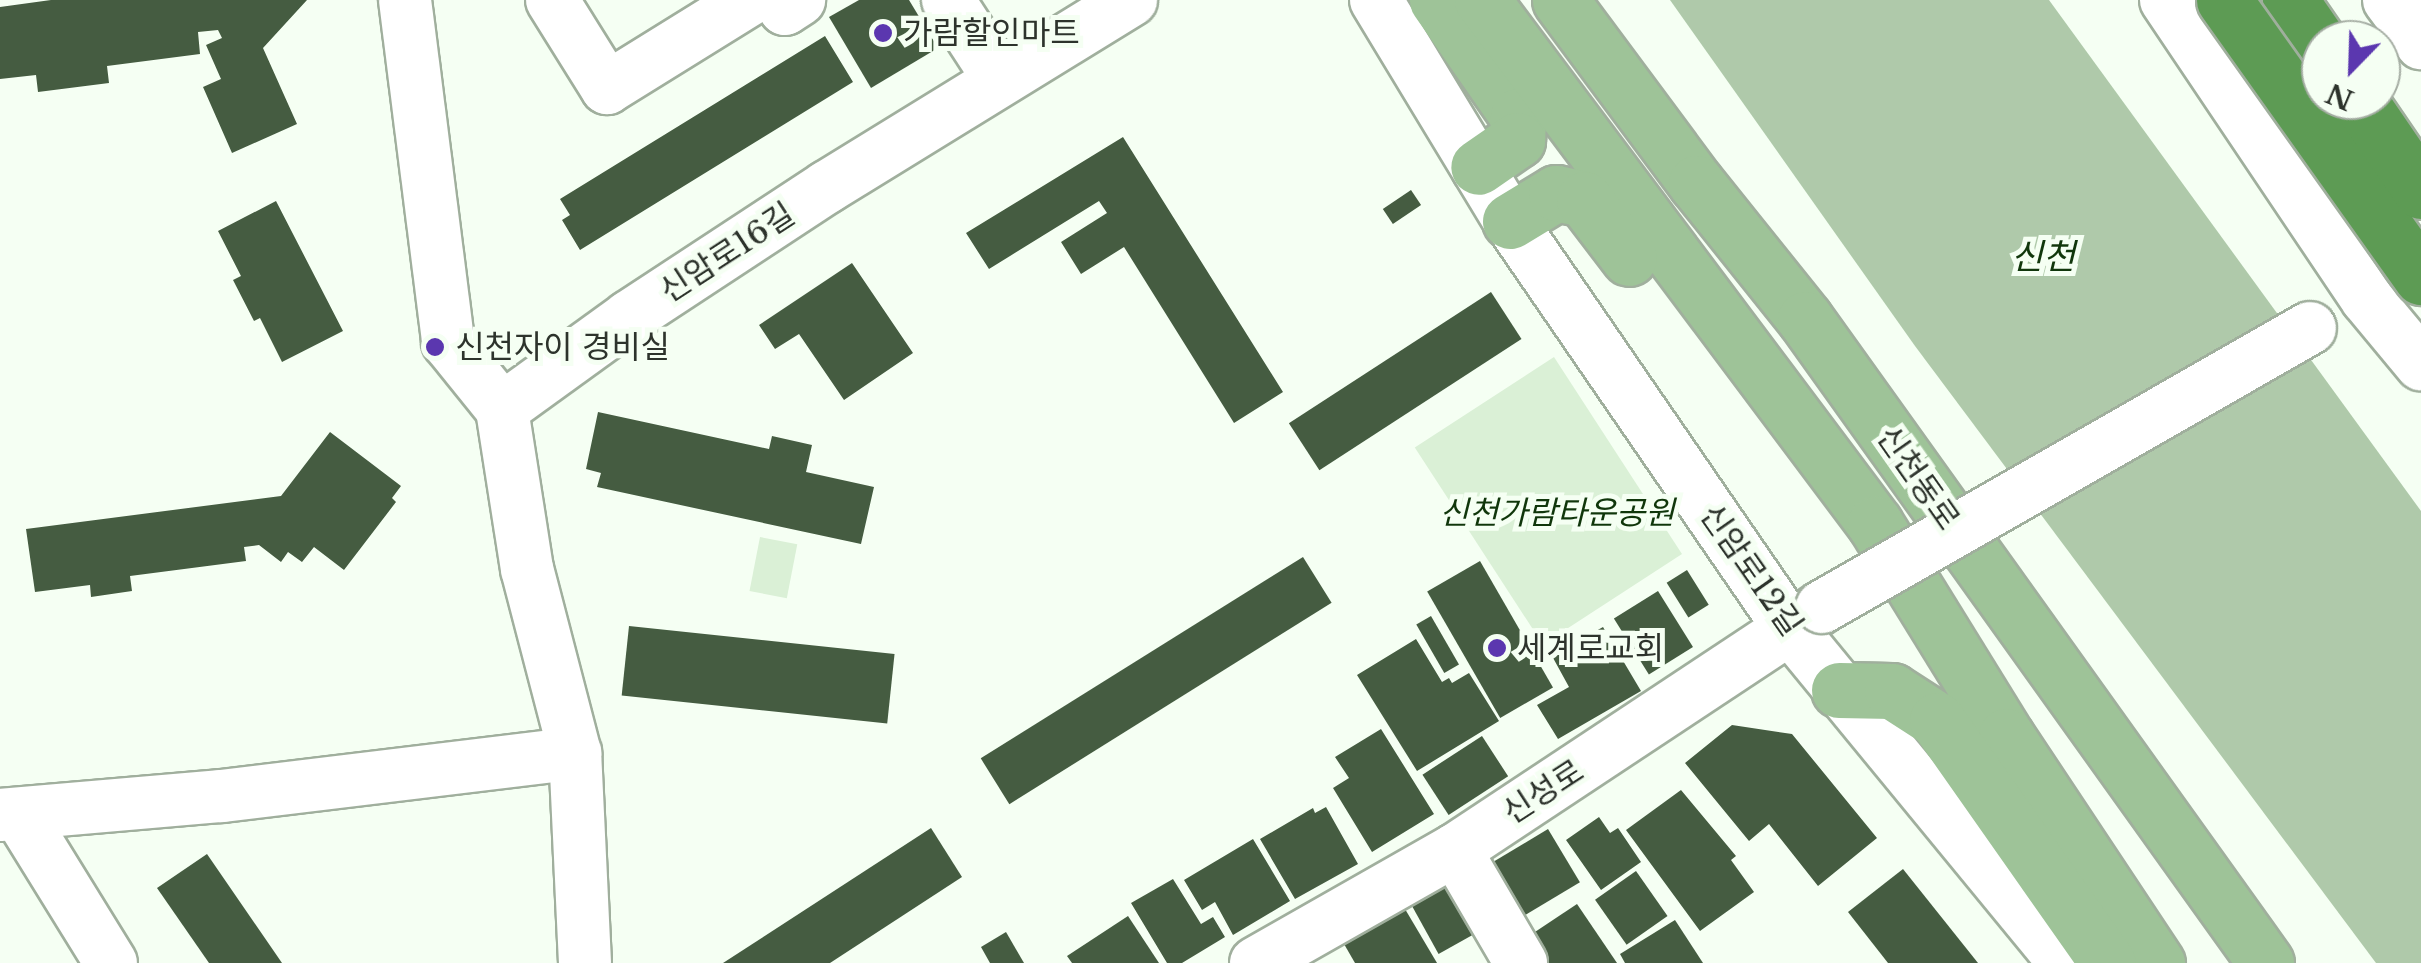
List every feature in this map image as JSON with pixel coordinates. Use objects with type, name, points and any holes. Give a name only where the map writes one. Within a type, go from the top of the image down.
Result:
[{"type":"highway","points":[[2224,0],[2421,274]]},
{"type":"highway","points":[[2373,120],[2421,191]]},
{"type":"main road","points":[[1437,0],[1518,116],[1517,140],[1478,168]]},
{"type":"main road","name":"신천동로","points":[[1482,0],[1875,524],[2006,736],[2157,963]]},
{"type":"main road","name":"신천동로","points":[[1560,0],[1696,183],[1806,319],[2266,963]]},
{"type":"main road","points":[[1510,222],[1556,193],[1584,199],[1810,495],[1875,524]]},
{"type":"main road","points":[[1840,690],[1892,691],[1937,720],[2073,962]]},
{"type":"street","points":[[405,0],[448,342],[502,408],[528,569],[575,753],[584,963]]},
{"type":"street","points":[[552,0],[607,88],[749,0]]},
{"type":"street","points":[[780,0],[785,8],[799,0]]},
{"type":"street","points":[[948,0],[1000,80]]},
{"type":"street","name":"신암로16길","points":[[502,408],[662,295],[1132,0]]},
{"type":"street","name":"신암로12길","points":[[1376,0],[1510,222],[1806,617],[1840,690]]},
{"type":"street","points":[[2166,0],[2368,300],[2421,364]]},
{"type":"street","points":[[2389,0],[2421,43]]},
{"type":"street","points":[[2368,300],[2421,274]]},
{"type":"street","name":"신성로","points":[[1256,963],[1327,946],[1455,850],[1806,617],[2310,328],[2368,300]]},
{"type":"street","points":[[111,963],[9,814],[222,796],[575,753]]},
{"type":"street","points":[[1455,850],[1521,963]]},
{"type":"green space","name":"신천가람타운공원","points":[[1554,357],[1682,554],[1543,644],[1415,447]]},
{"type":"green space","points":[[760,537],[797,544],[787,598],[750,591]]},
{"type":"water","name":"신천","points":[[1670,0],[2049,0],[2421,511],[2421,963],[2376,963],[1915,346]]},
{"type":"building","points":[[51,0],[307,0],[263,48],[297,124],[232,153],[203,87],[221,79],[206,45],[222,38],[218,30],[198,32],[200,54],[107,66],[109,83],[38,92],[36,75],[0,79],[0,7]]},
{"type":"building","name":"가람할인마트","points":[[859,0],[909,0],[938,48],[871,88],[829,17]]},
{"type":"building","points":[[825,36],[853,82],[580,250],[562,220],[570,215],[560,199]]},
{"type":"building","points":[[1123,137],[1283,392],[1234,423],[1124,247],[1081,274],[1061,242],[1107,213],[1099,201],[989,269],[966,233]]},
{"type":"building","points":[[1411,190],[1421,205],[1393,224],[1383,209]]},
{"type":"building","points":[[276,201],[343,331],[282,362],[260,318],[254,321],[233,280],[241,276],[218,231]]},
{"type":"building","points":[[852,263],[913,353],[844,400],[799,334],[775,349],[759,325]]},
{"type":"building","points":[[1491,292],[1521,339],[1319,470],[1289,423]]},
{"type":"building","points":[[598,412],[769,449],[772,436],[812,445],[806,472],[874,487],[861,544],[597,487],[601,473],[586,469]]},
{"type":"building","points":[[330,432],[401,486],[392,498],[396,502],[344,570],[314,547],[302,562],[288,552],[281,562],[259,545],[244,547],[246,561],[130,576],[132,591],[91,597],[90,585],[35,592],[26,529],[281,496]]},
{"type":"building","points":[[1303,557],[1332,603],[1009,804],[981,758]]},
{"type":"building","points":[[1480,561],[1553,687],[1500,718],[1427,592]]},
{"type":"building","points":[[1687,570],[1709,605],[1688,617],[1667,583]]},
{"type":"building","points":[[1658,591],[1693,647],[1649,675],[1614,619]]},
{"type":"building","points":[[1431,616],[1459,664],[1444,673],[1416,624]]},
{"type":"building","points":[[629,626],[895,654],[887,724],[622,696]]},
{"type":"building","points":[[1603,627],[1641,691],[1558,739],[1537,705],[1569,687],[1552,656]]},
{"type":"building","points":[[1416,639],[1442,682],[1449,678],[1452,683],[1469,673],[1499,721],[1417,771],[1357,675]]},
{"type":"building","points":[[1732,725],[1792,734],[1877,838],[1818,886],[1769,824],[1749,841],[1685,763]]},
{"type":"building","points":[[1381,729],[1434,814],[1372,852],[1333,788],[1349,778],[1335,757]]},
{"type":"building","points":[[1482,736],[1508,776],[1449,815],[1422,775]]},
{"type":"building","points":[[1681,790],[1736,856],[1731,860],[1754,892],[1700,931],[1626,830]]},
{"type":"building","points":[[1326,807],[1358,864],[1295,899],[1260,839],[1313,808],[1315,813]]},
{"type":"building","points":[[1599,817],[1610,833],[1618,828],[1641,862],[1601,890],[1566,840]]},
{"type":"building","points":[[931,828],[962,877],[830,963],[723,963]]},
{"type":"building","points":[[1548,829],[1580,882],[1520,918],[1488,865]]},
{"type":"building","points":[[1253,839],[1290,901],[1233,935],[1215,902],[1202,910],[1184,880]]},
{"type":"building","points":[[207,854],[282,963],[209,963],[157,888]]},
{"type":"building","points":[[1903,869],[1978,963],[1888,963],[1848,912]]},
{"type":"building","points":[[1636,871],[1668,916],[1627,945],[1595,900]]},
{"type":"building","points":[[1173,879],[1201,924],[1213,917],[1225,937],[1182,963],[1167,963],[1131,903]]},
{"type":"building","points":[[1453,883],[1480,931],[1439,954],[1412,906]]},
{"type":"building","points":[[1577,904],[1617,963],[1547,963],[1523,940]]},
{"type":"building","points":[[1405,909],[1437,963],[1355,963],[1344,944]]},
{"type":"building","points":[[1128,916],[1159,963],[1072,963],[1067,956]]},
{"type":"building","points":[[1675,920],[1703,963],[1625,963],[1620,954]]},
{"type":"building","points":[[1006,932],[1024,963],[990,963],[981,947]]},
{"type":"place","name":"가람할인마트","points":[[883,33]]},
{"type":"place","name":"신천자이 경비실","points":[[435,347]]},
{"type":"place","name":"세계로교회","points":[[1497,648]]}]
